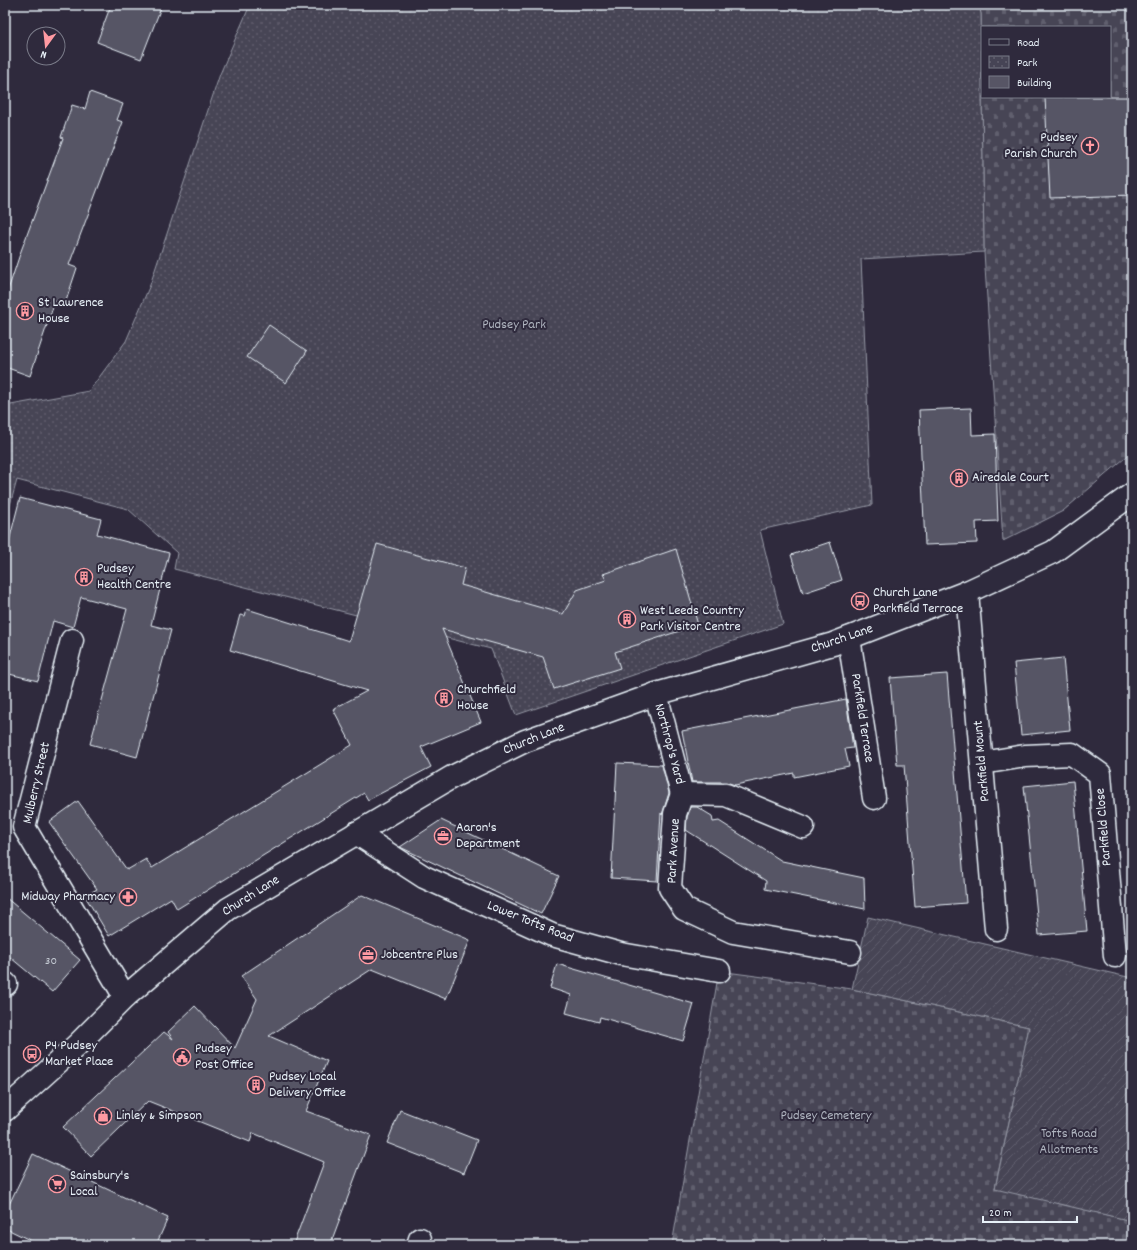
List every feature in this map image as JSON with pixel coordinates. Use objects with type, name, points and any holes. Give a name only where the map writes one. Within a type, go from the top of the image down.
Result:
[{"type":"street","name":"Church Lane","points":[[5,1110],[77,1045],[125,997],[228,909],[452,778],[525,741],[656,694],[849,638],[967,592],[1053,552],[1132,494]]},
{"type":"street","name":"Parkfield Mount","points":[[967,592],[996,929]]},
{"type":"street","name":"Parkfield Terrace","points":[[849,638],[874,798]]},
{"type":"street","name":"Mulberry Street","points":[[72,640],[24,827],[125,997]]},
{"type":"street","name":"Northrop's Yard","points":[[656,694],[682,794]]},
{"type":"street","name":"Parkfield Close","points":[[982,763],[1025,756],[1072,754],[1100,774],[1115,956]]},
{"type":"street","points":[[682,794],[726,795],[803,827]]},
{"type":"street","name":"Park Avenue","points":[[682,794],[675,814],[670,888],[684,909],[708,922],[733,932],[850,952]]},
{"type":"street","name":"Lower Tofts Road","points":[[356,833],[424,877],[552,935],[621,954],[719,971]]},
{"type":"green space","name":"Pudsey Park","points":[[250,5],[979,5],[981,14],[984,252],[861,259],[872,505],[760,530],[783,624],[516,715],[491,649],[174,569],[177,553],[128,509],[17,480],[5,523],[5,406],[89,391],[126,341],[150,285],[220,74]]},
{"type":"green space","points":[[979,5],[1132,5],[1132,452],[1063,511],[1003,541],[984,252],[982,98],[1111,98],[1111,26],[981,26]]},
{"type":"green space","name":"Tofts Road Allotments","points":[[868,917],[1132,978],[1132,1221],[995,1189],[1029,1027],[852,989]]},
{"type":"green space","name":"Pudsey Cemetery","points":[[719,971],[852,989],[1029,1027],[995,1188],[1132,1221],[1132,1245],[672,1245]]},
{"type":"building","points":[[111,5],[162,5],[141,59],[97,42]]},
{"type":"building","points":[[90,92],[123,104],[117,120],[123,122],[69,265],[77,268],[65,304],[55,301],[30,376],[5,367],[5,299],[21,251],[63,138],[61,137],[72,105],[85,109]]},
{"type":"building","name":"Pudsey Parish Church","points":[[1132,97],[1132,195],[1050,198],[1045,98]]},
{"type":"building","points":[[269,325],[307,351],[286,383],[247,357]]},
{"type":"building","name":"Airedale Court","points":[[971,408],[972,435],[995,434],[998,521],[976,522],[977,543],[925,545],[919,410]]},
{"type":"building","name":"Pudsey Health Centre","points":[[20,498],[101,519],[97,534],[169,553],[151,625],[171,630],[137,757],[90,744],[127,609],[81,597],[73,627],[53,621],[38,681],[5,673],[5,557]]},
{"type":"building","points":[[830,542],[842,580],[803,593],[791,555]]},
{"type":"building","points":[[377,544],[465,568],[461,585],[563,614],[577,590],[606,580],[603,574],[676,549],[698,625],[615,652],[620,668],[554,689],[543,657],[442,629],[481,722],[421,747],[431,767],[368,800],[364,793],[177,909],[171,898],[109,936],[85,896],[97,889],[49,822],[78,801],[127,870],[146,859],[152,868],[352,745],[333,709],[367,691],[230,650],[240,615],[245,616],[247,609],[349,641]]},
{"type":"building","points":[[1063,658],[1070,730],[1021,735],[1014,663]]},
{"type":"building","points":[[947,674],[966,903],[915,907],[904,765],[897,765],[890,678]]},
{"type":"building","points":[[846,699],[853,748],[845,749],[849,766],[794,777],[794,773],[735,785],[726,782],[692,782],[682,731]]},
{"type":"building","points":[[617,763],[662,765],[669,793],[662,815],[661,813],[657,881],[611,878]]},
{"type":"building","points":[[1073,781],[1087,931],[1039,935],[1024,786]]},
{"type":"building","points":[[691,807],[697,807],[712,816],[713,822],[719,821],[782,861],[864,878],[865,909],[765,889],[766,881],[686,830],[687,817]]},
{"type":"building","points":[[441,820],[559,876],[541,914],[400,847]]},
{"type":"building","points":[[362,895],[470,940],[446,999],[372,969],[269,1036],[327,1061],[306,1111],[371,1135],[330,1245],[293,1245],[324,1162],[253,1133],[250,1142],[148,1101],[91,1156],[63,1127],[164,1032],[173,1039],[168,1032],[195,1006],[235,1048],[257,999],[241,976]]},
{"type":"building","points":[[5,897],[80,960],[52,992],[5,953]]},
{"type":"building","points":[[557,964],[694,1004],[683,1041],[600,1017],[599,1022],[566,1013],[571,995],[550,988]]},
{"type":"building","points":[[400,1110],[477,1140],[464,1173],[387,1143]]},
{"type":"building","name":"Sainsbury's Local","points":[[33,1154],[168,1218],[156,1245],[40,1245],[5,1228],[5,1213]]},
{"type":"place","name":"Pudsey Parish Church","points":[[1090,146]]},
{"type":"place","name":"St Lawrence House","points":[[25,311]]},
{"type":"place","name":"Airedale Court","points":[[959,478]]},
{"type":"place","name":"Pudsey Health Centre","points":[[84,577]]},
{"type":"place","name":"Church Lane Parkfield Terrace","points":[[860,601]]},
{"type":"place","name":"West Leeds Country Park Visitor Centre","points":[[627,619]]},
{"type":"place","name":"Churchfield House","points":[[444,698]]},
{"type":"place","name":"Aaron's Department","points":[[443,836]]},
{"type":"place","name":"Midway Pharmacy","points":[[128,897]]},
{"type":"place","name":"Jobcentre Plus","points":[[368,955]]},
{"type":"place","name":"P4 Pudsey Market Place","points":[[32,1054]]},
{"type":"place","name":"Pudsey Post Office","points":[[182,1057]]},
{"type":"place","name":"Pudsey Local Delivery Office","points":[[256,1085]]},
{"type":"place","name":"Linley & Simpson","points":[[103,1116]]},
{"type":"place","name":"Sainsbury's Local","points":[[57,1184]]}]
